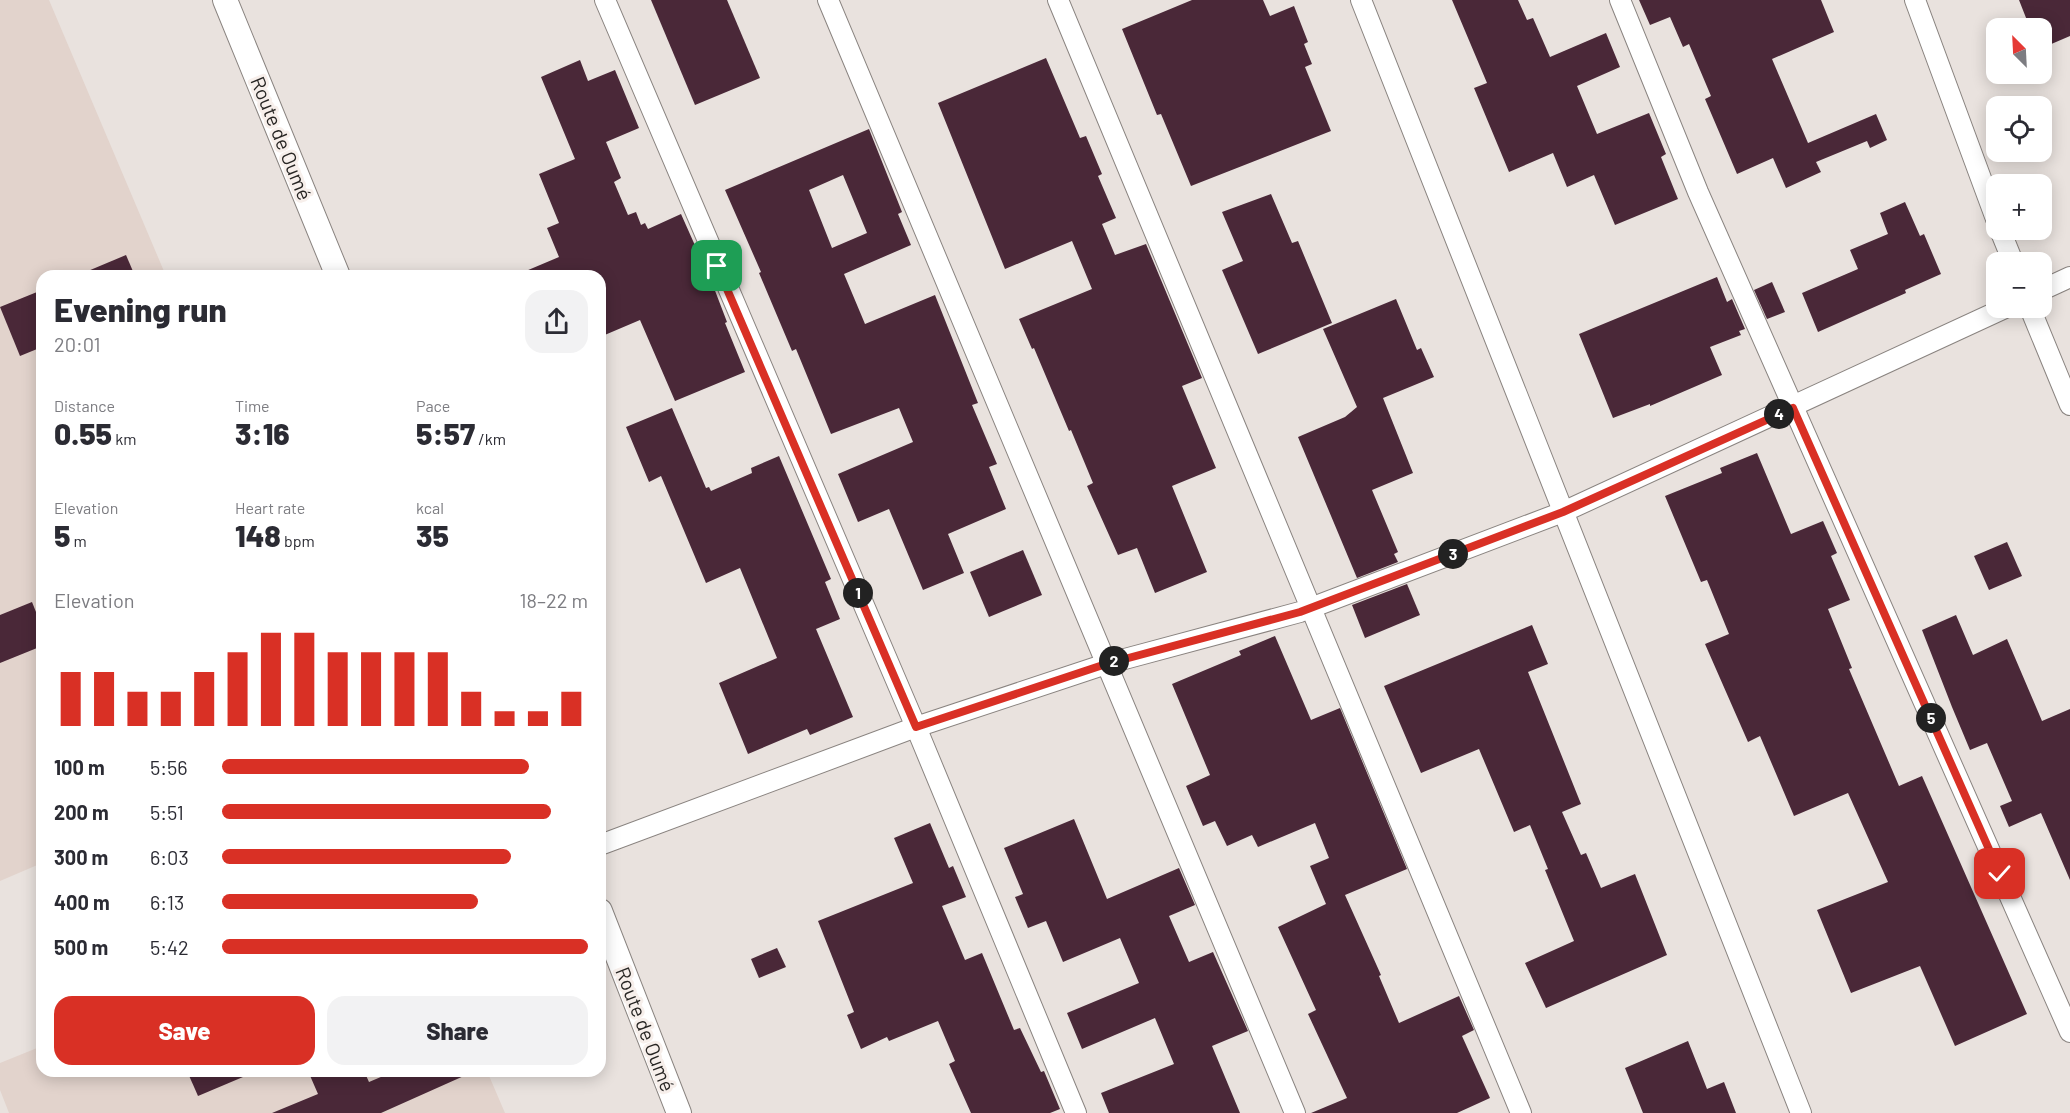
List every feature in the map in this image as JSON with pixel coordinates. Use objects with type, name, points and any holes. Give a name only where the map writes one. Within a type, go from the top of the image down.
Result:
[{"type":"street","name":"Route de Oumé","points":[[225,0],[336,270]]},
{"type":"street","points":[[605,0],[916,727],[1076,1113]]},
{"type":"street","points":[[828,0],[1295,1113]]},
{"type":"street","points":[[1058,0],[1521,1113]]},
{"type":"street","points":[[1361,0],[1801,1113]]},
{"type":"street","points":[[1620,0],[1698,192],[2070,1032]]},
{"type":"street","points":[[1914,0],[1986,192]]},
{"type":"street","points":[[2052,285],[2070,276]]},
{"type":"street","points":[[606,843],[916,727],[1106,664],[1309,608],[1563,512],[1793,408],[1986,317]]},
{"type":"street","points":[[2034,318],[2070,405]]},
{"type":"street","name":"Route de Oumé","points":[[606,926],[679,1113]]},
{"type":"shaded area","points":[[0,0],[49,0],[163,270],[36,270],[36,866],[0,881]]},
{"type":"shaded area","points":[[36,1048],[36,1077],[490,1077],[505,1113],[9,1113],[0,1090],[0,1063]]},
{"type":"building","points":[[651,0],[727,0],[760,78],[695,105]]},
{"type":"building","points":[[1192,0],[1263,0],[1270,16],[1294,6],[1308,42],[1304,44],[1312,64],[1305,67],[1331,131],[1191,186],[1161,114],[1157,115],[1122,29]]},
{"type":"building","points":[[1452,0],[1518,0],[1527,20],[1533,18],[1550,57],[1606,33],[1620,67],[1577,86],[1597,134],[1649,113],[1666,154],[1661,157],[1678,199],[1615,225],[1594,175],[1567,187],[1553,153],[1509,172],[1474,88],[1487,83]]},
{"type":"building","points":[[1639,0],[1821,0],[1834,32],[1772,59],[1808,143],[1876,114],[1887,140],[1870,148],[1867,141],[1816,162],[1821,172],[1786,188],[1773,158],[1737,174],[1705,99],[1711,96],[1689,44],[1683,47],[1670,17],[1650,25]]},
{"type":"building","points":[[2019,0],[2070,0],[2070,36],[2052,44],[2052,18],[2026,18]]},
{"type":"building","points":[[1046,58],[1080,138],[1086,136],[1102,174],[1098,176],[1116,218],[1102,224],[1115,255],[1146,244],[1202,378],[1182,386],[1216,468],[1172,486],[1207,572],[1155,593],[1137,548],[1118,555],[1087,486],[1093,483],[1071,430],[1069,431],[1034,348],[1032,349],[1019,319],[1092,289],[1072,241],[1005,269],[938,103]]},
{"type":"building","points":[[580,60],[588,81],[615,70],[639,128],[606,142],[621,178],[614,182],[628,215],[636,212],[641,225],[645,223],[648,229],[681,214],[714,288],[745,372],[675,401],[640,320],[606,334],[606,270],[528,270],[559,257],[547,228],[559,223],[539,174],[575,159],[541,77]]},
{"type":"building","points":[[869,129],[902,212],[898,214],[911,245],[844,274],[865,324],[935,295],[978,403],[972,405],[997,464],[989,467],[1006,509],[948,534],[964,573],[923,590],[889,509],[858,522],[838,474],[913,442],[899,408],[831,434],[796,349],[792,351],[725,190]],"holes":[[[843,175],[867,233],[832,248],[809,190]]]},
{"type":"building","points":[[1271,194],[1292,243],[1298,241],[1332,323],[1258,354],[1222,270],[1243,261],[1222,212]]},
{"type":"building","points":[[1905,202],[1920,236],[1924,234],[1941,274],[1905,290],[1906,293],[1818,332],[1802,293],[1858,269],[1850,250],[1888,234],[1880,213]]},
{"type":"building","points":[[126,255],[132,270],[90,270]]},
{"type":"building","points":[[1717,277],[1727,302],[1732,299],[1745,329],[1739,331],[1741,335],[1710,347],[1722,375],[1650,406],[1650,404],[1613,418],[1579,334]]},
{"type":"building","points":[[1772,282],[1785,312],[1767,319],[1754,290]]},
{"type":"building","points":[[36,292],[36,349],[20,356],[0,307]]},
{"type":"building","points":[[1396,299],[1417,350],[1421,348],[1434,377],[1383,398],[1413,473],[1372,490],[1398,552],[1394,554],[1398,562],[1357,578],[1298,437],[1345,417],[1357,407],[1323,329]]},
{"type":"building","points":[[672,408],[706,488],[709,487],[711,491],[752,473],[751,468],[779,456],[831,579],[825,582],[840,619],[816,629],[853,717],[810,735],[807,729],[748,754],[719,683],[777,658],[740,568],[706,583],[661,476],[649,482],[626,427]]},
{"type":"building","points":[[1757,453],[1791,534],[1823,521],[1837,553],[1831,556],[1850,600],[1828,609],[1852,668],[1849,669],[1899,786],[1922,776],[2027,1014],[1955,1046],[1920,966],[1851,993],[1817,910],[1888,882],[1848,793],[1794,816],[1760,736],[1748,742],[1705,644],[1729,634],[1707,580],[1701,582],[1665,496],[1722,473],[1720,468]]},
{"type":"building","points":[[2007,542],[2022,576],[1989,590],[1974,556]]},
{"type":"building","points":[[1023,550],[1042,595],[989,617],[970,572]]},
{"type":"building","points":[[1407,584],[1420,615],[1365,638],[1352,605]]},
{"type":"building","points":[[32,602],[36,612],[36,648],[0,663],[0,615]]},
{"type":"building","points":[[1956,615],[1973,655],[2007,639],[2042,721],[2070,709],[2070,880],[2041,813],[2009,827],[2000,806],[2012,801],[1987,743],[1970,750],[1922,630]]},
{"type":"building","points":[[1532,625],[1548,664],[1528,672],[1581,804],[1562,812],[1581,855],[1586,853],[1601,888],[1635,874],[1667,955],[1546,1008],[1525,963],[1574,941],[1545,870],[1548,869],[1530,825],[1514,832],[1479,749],[1421,773],[1384,686]]},
{"type":"building","points":[[1275,636],[1311,720],[1340,708],[1407,869],[1345,895],[1381,975],[1379,976],[1399,1023],[1459,996],[1474,1030],[1462,1036],[1490,1098],[1457,1113],[1311,1113],[1347,1098],[1308,1014],[1316,1010],[1278,927],[1326,904],[1310,866],[1329,858],[1315,823],[1258,847],[1252,835],[1227,846],[1215,821],[1203,826],[1186,786],[1210,775],[1172,684],[1241,655],[1239,651]]},
{"type":"building","points":[[1074,819],[1107,899],[1179,868],[1195,905],[1169,916],[1189,962],[1213,952],[1248,1031],[1212,1046],[1240,1113],[1109,1113],[1101,1093],[1174,1064],[1155,1018],[1082,1049],[1067,1013],[1139,983],[1120,938],[1063,962],[1046,921],[1028,928],[1015,897],[1023,894],[1004,848]]},
{"type":"building","points":[[930,823],[949,868],[953,866],[966,897],[942,906],[965,960],[982,953],[1014,1030],[1020,1028],[1041,1072],[1044,1071],[1060,1109],[1050,1113],[971,1113],[949,1064],[955,1061],[938,1021],[889,1041],[887,1037],[861,1049],[847,1015],[854,1012],[818,921],[913,883],[894,838]]},
{"type":"building","points":[[777,948],[786,967],[759,978],[751,959]]},
{"type":"building","points":[[1688,1041],[1707,1089],[1724,1082],[1736,1113],[1643,1113],[1625,1068]]},
{"type":"building","points":[[190,1077],[243,1077],[198,1096]]},
{"type":"building","points":[[311,1077],[367,1077],[369,1082],[381,1077],[462,1077],[381,1113],[272,1113],[318,1094]]},
{"type":"route","points":[[717,266],[916,727],[1106,664],[1300,612],[1563,512],[1793,408],[2000,874]]}]
